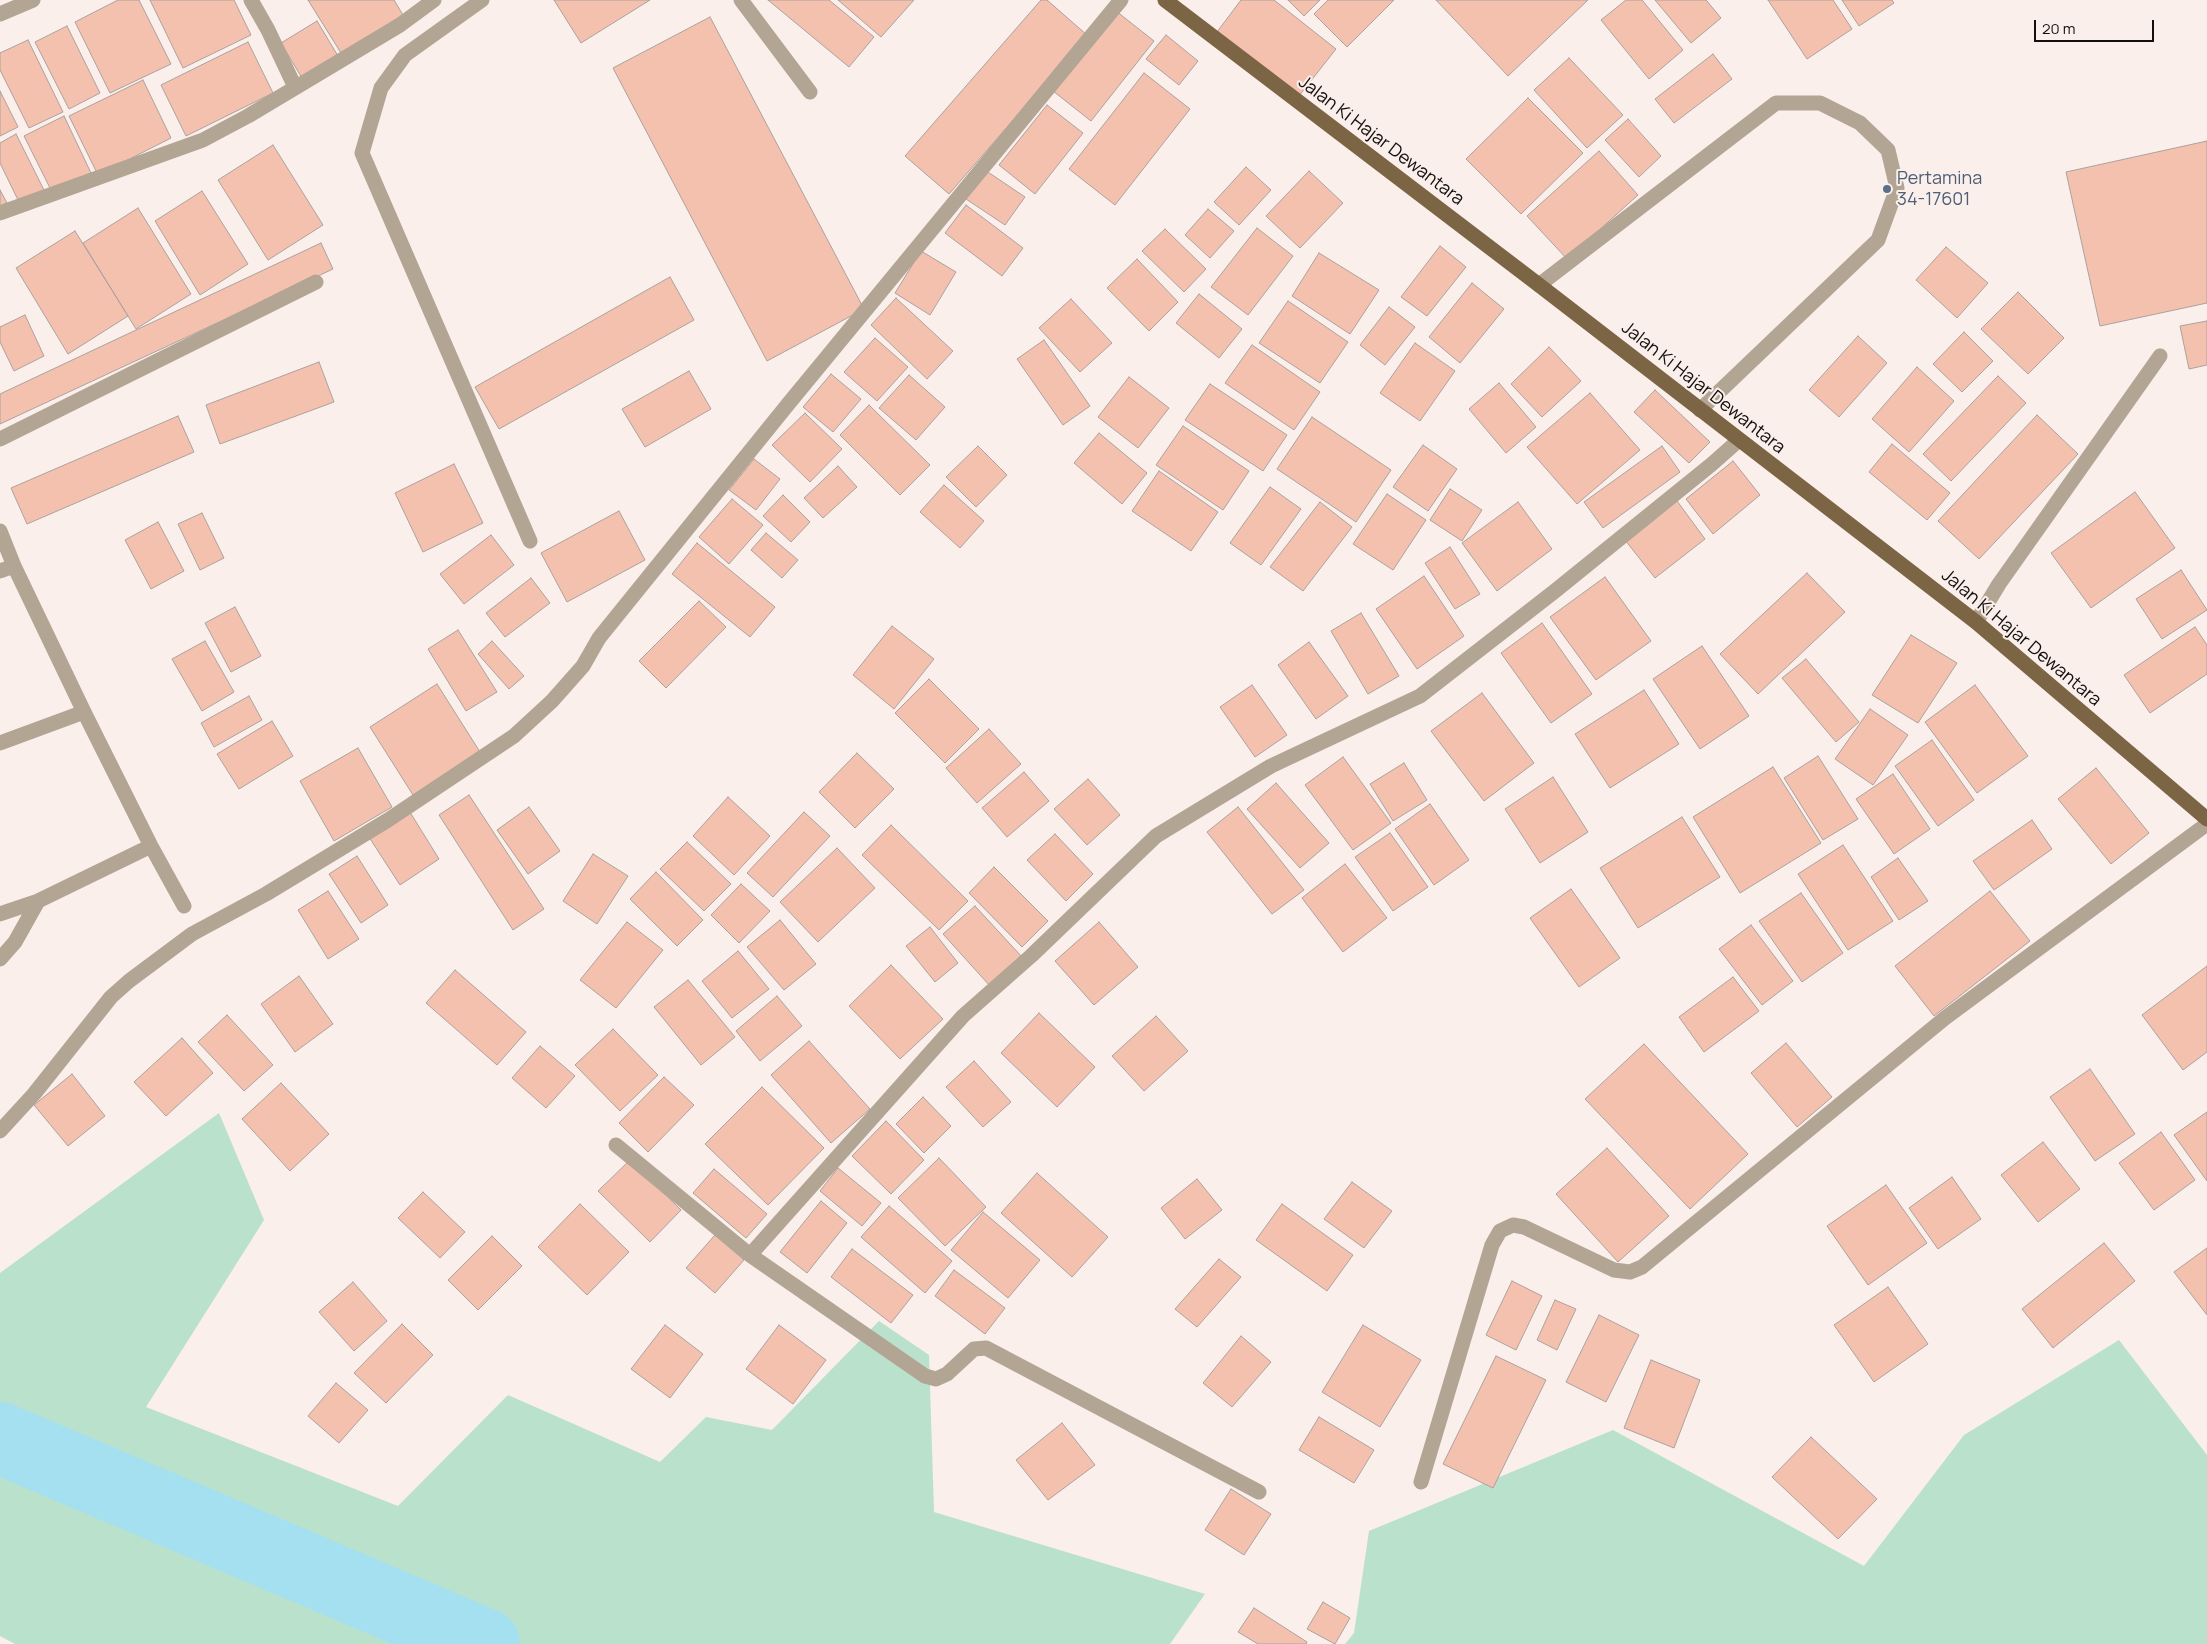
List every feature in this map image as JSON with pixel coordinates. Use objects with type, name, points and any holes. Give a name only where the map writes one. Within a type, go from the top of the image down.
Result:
[{"type":"main road","name":"Jalan Ki Hajar Dewantara","points":[[1165,0],[1976,622],[2207,819]]},
{"type":"street","points":[[0,14],[15,4],[33,0]]},
{"type":"street","points":[[251,0],[268,30],[295,87]]},
{"type":"street","points":[[0,213],[204,140],[400,25],[434,0]]},
{"type":"street","points":[[482,0],[405,55],[380,88],[362,153],[530,541]]},
{"type":"street","points":[[741,0],[810,92]]},
{"type":"street","points":[[0,1131],[40,1086],[111,997],[129,980],[192,934],[266,894],[404,809],[514,736],[552,702],[583,666],[605,631],[777,418],[1122,0]]},
{"type":"street","points":[[1539,285],[1776,104],[1820,103],[1860,123],[1888,150],[1897,188],[1878,240],[1700,410]]},
{"type":"street","points":[[0,438],[316,282]]},
{"type":"street","points":[[1976,622],[1999,584],[2160,356]]},
{"type":"street","points":[[750,1255],[963,1016],[1030,956],[1156,836],[1271,766],[1420,696],[1563,585],[1739,440]]},
{"type":"street","points":[[0,531],[7,568],[184,906]]},
{"type":"street","points":[[0,743],[84,712]]},
{"type":"street","points":[[1421,1482],[1492,1245],[1500,1231],[1513,1225],[1524,1227],[1614,1270],[1630,1272],[1642,1267],[1945,1018],[2207,824]]},
{"type":"street","points":[[0,914],[38,901],[151,846]]},
{"type":"street","points":[[0,959],[14,942],[38,901]]},
{"type":"street","points":[[616,1145],[750,1255],[925,1376],[936,1379],[947,1374],[974,1348],[986,1348],[1259,1492]]},
{"type":"green space","points":[[219,1113],[264,1220],[146,1407],[398,1506],[508,1395],[660,1462],[706,1417],[772,1430],[879,1321],[929,1355],[934,1512],[1205,1594],[1170,1644],[15,1644],[0,1636],[0,1273]]},
{"type":"green space","points":[[2119,1340],[2207,1455],[2207,1644],[1345,1644],[1354,1633],[1369,1531],[1613,1430],[1864,1566],[1964,1435]]},
{"type":"building","points":[[118,0],[139,0],[171,64],[110,93],[75,22]]},
{"type":"building","points":[[150,0],[234,0],[251,35],[183,68]]},
{"type":"building","points":[[308,0],[394,0],[403,15],[341,53]]},
{"type":"building","points":[[554,0],[650,0],[581,43]]},
{"type":"building","points":[[768,0],[829,0],[874,37],[849,67]]},
{"type":"building","points":[[838,0],[914,0],[881,37]]},
{"type":"building","points":[[1041,0],[1047,0],[1087,35],[949,194],[905,156]]},
{"type":"building","points":[[1241,0],[1274,0],[1336,49],[1299,96],[1217,32]]},
{"type":"building","points":[[1288,0],[1320,0],[1304,16]]},
{"type":"building","points":[[1328,0],[1394,0],[1347,47],[1314,14]]},
{"type":"building","points":[[1436,0],[1588,0],[1508,76]]},
{"type":"building","points":[[1626,0],[1642,0],[1683,50],[1649,79],[1601,20]]},
{"type":"building","points":[[1655,0],[1706,0],[1721,18],[1691,43]]},
{"type":"building","points":[[1768,0],[1833,0],[1852,29],[1807,59]]},
{"type":"building","points":[[1842,0],[1892,0],[1894,3],[1859,26]]},
{"type":"building","points":[[1116,11],[1154,41],[1091,121],[1053,91]]},
{"type":"building","points":[[710,17],[864,309],[767,361],[613,68]]},
{"type":"building","points":[[317,21],[338,56],[302,78],[281,43]]},
{"type":"building","points":[[67,26],[100,93],[69,109],[35,42]]},
{"type":"building","points":[[1166,35],[1198,61],[1179,85],[1146,59]]},
{"type":"building","points":[[28,40],[63,112],[29,128],[0,70],[0,53]]},
{"type":"building","points":[[248,42],[273,93],[186,136],[161,85]]},
{"type":"building","points":[[1713,54],[1732,79],[1674,123],[1655,99]]},
{"type":"building","points":[[1569,58],[1623,115],[1587,148],[1534,90]]},
{"type":"building","points":[[1144,73],[1190,109],[1115,205],[1069,169]]},
{"type":"building","points":[[143,80],[171,138],[98,175],[69,116]]},
{"type":"building","points":[[0,91],[18,127],[0,136]]},
{"type":"building","points":[[1528,98],[1583,153],[1521,214],[1466,159]]},
{"type":"building","points":[[1047,105],[1083,133],[1035,194],[999,165]]},
{"type":"building","points":[[64,116],[91,173],[52,192],[24,136]]},
{"type":"building","points":[[1628,119],[1661,156],[1639,177],[1605,140]]},
{"type":"building","points":[[16,134],[44,190],[19,202],[0,163],[0,143]]},
{"type":"building","points":[[2207,141],[2207,303],[2100,326],[2066,172]]},
{"type":"building","points":[[273,145],[323,225],[268,260],[218,180]]},
{"type":"building","points":[[1599,151],[1638,195],[1567,259],[1527,216]]},
{"type":"building","points":[[1246,167],[1271,190],[1239,225],[1214,202]]},
{"type":"building","points":[[982,168],[1025,197],[1005,225],[963,197]]},
{"type":"building","points":[[1309,171],[1343,203],[1300,248],[1266,216]]},
{"type":"building","points":[[0,190],[7,203],[0,206]]},
{"type":"building","points":[[202,191],[248,264],[200,295],[155,221]]},
{"type":"building","points":[[966,205],[1023,248],[1002,276],[945,233]]},
{"type":"building","points":[[138,208],[191,294],[136,329],[83,243]]},
{"type":"building","points":[[1208,209],[1234,231],[1210,258],[1185,235]]},
{"type":"building","points":[[1257,228],[1293,256],[1248,315],[1211,287]]},
{"type":"building","points":[[1165,229],[1206,269],[1184,292],[1142,251]]},
{"type":"building","points":[[75,231],[128,316],[68,354],[16,268]]},
{"type":"building","points":[[321,243],[333,269],[0,424],[0,394]]},
{"type":"building","points":[[1440,246],[1466,267],[1427,316],[1401,297]]},
{"type":"building","points":[[1946,247],[1988,283],[1957,318],[1916,280]]},
{"type":"building","points":[[921,251],[956,272],[930,315],[895,293]]},
{"type":"building","points":[[1319,253],[1379,290],[1350,334],[1292,296]]},
{"type":"building","points":[[1137,259],[1178,302],[1149,331],[1107,288]]},
{"type":"building","points":[[670,277],[694,320],[499,429],[475,387]]},
{"type":"building","points":[[1472,283],[1504,309],[1460,363],[1429,337]]},
{"type":"building","points":[[2018,292],[2064,338],[2028,374],[1981,329]]},
{"type":"building","points":[[1199,294],[1242,329],[1219,358],[1176,323]]},
{"type":"building","points":[[896,298],[953,351],[927,379],[871,325]]},
{"type":"building","points":[[1071,299],[1112,343],[1080,372],[1039,328]]},
{"type":"building","points":[[1288,301],[1348,342],[1320,383],[1259,343]]},
{"type":"building","points":[[1389,307],[1415,327],[1385,365],[1360,345]]},
{"type":"building","points":[[25,315],[44,356],[14,371],[0,342],[0,327]]},
{"type":"building","points":[[2207,321],[2207,365],[2189,369],[2180,326]]},
{"type":"building","points":[[1964,332],[1993,361],[1962,392],[1933,364]]},
{"type":"building","points":[[1858,336],[1887,363],[1839,417],[1809,390]]},
{"type":"building","points":[[875,338],[908,367],[877,401],[844,372]]},
{"type":"building","points":[[1044,340],[1090,406],[1063,425],[1017,359]]},
{"type":"building","points":[[1415,343],[1455,371],[1420,421],[1380,393]]},
{"type":"building","points":[[1252,345],[1320,392],[1294,430],[1225,383]]},
{"type":"building","points":[[1549,347],[1581,381],[1542,417],[1511,384]]},
{"type":"building","points":[[319,362],[334,402],[220,444],[206,405]]},
{"type":"building","points":[[1917,367],[1954,401],[1909,452],[1872,419]]},
{"type":"building","points":[[689,371],[711,409],[645,447],[622,409]]},
{"type":"building","points":[[831,374],[861,399],[833,432],[803,407]]},
{"type":"building","points":[[909,375],[945,407],[916,440],[879,408]]},
{"type":"building","points":[[1998,376],[2026,403],[1951,481],[1923,454]]},
{"type":"building","points":[[1129,377],[1169,408],[1138,448],[1098,417]]},
{"type":"building","points":[[1499,383],[1536,427],[1506,453],[1469,409]]},
{"type":"building","points":[[1210,384],[1287,435],[1263,471],[1185,420]]},
{"type":"building","points":[[1655,390],[1710,442],[1689,463],[1634,412]]},
{"type":"building","points":[[1590,393],[1640,450],[1577,504],[1527,447]]},
{"type":"building","points":[[869,405],[930,465],[900,495],[840,435]]},
{"type":"building","points":[[805,413],[842,449],[810,482],[772,445]]},
{"type":"building","points":[[2037,415],[2078,454],[1979,559],[1938,521]]},
{"type":"building","points":[[178,416],[194,452],[27,524],[11,488]]},
{"type":"building","points":[[1312,417],[1391,470],[1356,522],[1277,469]]},
{"type":"building","points":[[1183,426],[1249,471],[1223,510],[1156,465]]},
{"type":"building","points":[[1099,433],[1147,473],[1122,504],[1074,463]]},
{"type":"building","points":[[1892,444],[1950,493],[1927,520],[1869,472]]},
{"type":"building","points":[[1423,445],[1457,469],[1428,511],[1393,487]]},
{"type":"building","points":[[978,446],[1007,475],[976,507],[946,477]]},
{"type":"building","points":[[1662,446],[1680,472],[1603,528],[1584,502]]},
{"type":"building","points":[[754,459],[780,479],[756,510],[729,490]]},
{"type":"building","points":[[1733,461],[1760,495],[1713,534],[1686,499]]},
{"type":"building","points":[[454,464],[483,523],[423,552],[395,493]]},
{"type":"building","points":[[838,466],[857,487],[823,518],[804,498]]},
{"type":"building","points":[[1159,471],[1218,512],[1191,551],[1132,511]]},
{"type":"building","points":[[944,485],[984,521],[960,548],[920,512]]},
{"type":"building","points":[[1270,487],[1301,509],[1261,565],[1230,543]]},
{"type":"building","points":[[1450,489],[1482,510],[1462,541],[1430,520]]},
{"type":"building","points":[[2135,492],[2175,548],[2091,608],[2051,553]]},
{"type":"building","points":[[1387,494],[1426,520],[1393,570],[1353,544]]},
{"type":"building","points":[[783,495],[810,522],[791,542],[763,516]]},
{"type":"building","points":[[732,499],[763,525],[729,564],[699,537]]},
{"type":"building","points":[[1677,501],[1705,539],[1655,578],[1625,540]]},
{"type":"building","points":[[1320,502],[1352,527],[1303,591],[1270,567]]},
{"type":"building","points":[[1518,502],[1552,549],[1497,591],[1462,543]]},
{"type":"building","points":[[619,511],[645,560],[567,602],[541,553]]},
{"type":"building","points":[[202,513],[224,558],[200,570],[178,524]]},
{"type":"building","points":[[158,522],[184,571],[151,589],[125,540]]},
{"type":"building","points":[[766,533],[798,560],[782,578],[751,550]]},
{"type":"building","points":[[491,535],[514,565],[464,604],[440,574]]},
{"type":"building","points":[[697,543],[775,607],[750,637],[672,574]]},
{"type":"building","points":[[1450,547],[1480,594],[1455,609],[1425,563]]},
{"type":"building","points":[[2181,570],[2207,610],[2162,639],[2136,599]]},
{"type":"building","points":[[1807,573],[1845,612],[1758,694],[1720,654]]},
{"type":"building","points":[[1424,576],[1464,636],[1417,669],[1376,609]]},
{"type":"building","points":[[1605,577],[1651,641],[1596,680],[1550,617]]},
{"type":"building","points":[[531,578],[550,603],[505,637],[486,613]]},
{"type":"building","points":[[699,601],[726,627],[666,688],[639,661]]},
{"type":"building","points":[[235,607],[261,656],[231,672],[205,623]]},
{"type":"building","points":[[1361,613],[1399,676],[1368,694],[1331,631]]},
{"type":"building","points":[[1542,623],[1592,694],[1551,723],[1501,653]]},
{"type":"building","points":[[892,626],[934,659],[894,709],[853,675]]},
{"type":"building","points":[[2195,627],[2207,645],[2207,674],[2150,713],[2124,675]]},
{"type":"building","points":[[458,630],[497,692],[466,711],[428,649]]},
{"type":"building","points":[[1911,635],[1957,663],[1918,723],[1872,695]]},
{"type":"building","points":[[205,641],[234,692],[202,711],[172,659]]},
{"type":"building","points":[[492,641],[524,676],[509,689],[478,654]]},
{"type":"building","points":[[1309,642],[1348,696],[1316,719],[1278,665]]},
{"type":"building","points":[[1702,646],[1749,716],[1700,749],[1653,679]]},
{"type":"building","points":[[1806,659],[1859,722],[1836,742],[1782,678]]},
{"type":"building","points":[[929,679],[979,729],[945,763],[895,713]]},
{"type":"building","points":[[437,684],[480,752],[413,795],[370,727]]},
{"type":"building","points":[[1252,685],[1287,735],[1255,757],[1220,707]]},
{"type":"building","points":[[1975,685],[2028,756],[1977,793],[1925,722]]},
{"type":"building","points":[[1644,690],[1679,744],[1610,788],[1575,734]]},
{"type":"building","points":[[1482,693],[1534,763],[1484,801],[1431,731]]},
{"type":"building","points":[[249,696],[262,720],[214,747],[201,723]]},
{"type":"building","points":[[1870,709],[1908,735],[1873,785],[1835,759]]},
{"type":"building","points":[[272,721],[293,756],[239,789],[217,754]]},
{"type":"building","points":[[989,729],[1021,764],[977,803],[946,768]]},
{"type":"building","points":[[1932,740],[1974,800],[1938,826],[1895,766]]},
{"type":"building","points":[[358,748],[392,807],[334,841],[300,781]]},
{"type":"building","points":[[857,753],[894,789],[855,828],[819,792]]},
{"type":"building","points":[[1818,756],[1858,819],[1823,840],[1784,778]]},
{"type":"building","points":[[1343,757],[1391,823],[1353,850],[1305,785]]},
{"type":"building","points":[[1404,763],[1427,800],[1393,821],[1370,784]]},
{"type":"building","points":[[1773,767],[1821,843],[1740,893],[1693,817]]},
{"type":"building","points":[[2096,768],[2149,833],[2111,864],[2058,799]]},
{"type":"building","points":[[1024,772],[1049,801],[1007,837],[982,808]]},
{"type":"building","points":[[1893,774],[1930,829],[1894,854],[1856,799]]},
{"type":"building","points":[[1553,777],[1588,832],[1540,863],[1505,809]]},
{"type":"building","points":[[1088,779],[1120,815],[1087,845],[1054,809]]},
{"type":"building","points":[[1276,783],[1329,843],[1300,868],[1247,809]]},
{"type":"building","points":[[469,795],[544,909],[513,930],[439,815]]},
{"type":"building","points":[[728,797],[770,836],[734,875],[693,836]]},
{"type":"building","points":[[1430,804],[1469,860],[1434,885],[1395,829]]},
{"type":"building","points":[[529,807],[560,851],[528,874],[497,830]]},
{"type":"building","points":[[1238,807],[1304,890],[1272,914],[1207,832]]},
{"type":"building","points":[[408,809],[439,859],[400,885],[367,834]]},
{"type":"building","points":[[804,812],[830,836],[773,897],[747,873]]},
{"type":"building","points":[[1682,817],[1720,877],[1638,928],[1600,868]]},
{"type":"building","points":[[2032,820],[2052,849],[1994,890],[1973,861]]},
{"type":"building","points":[[891,825],[968,901],[939,930],[862,855]]},
{"type":"building","points":[[1390,833],[1428,887],[1393,911],[1355,857]]},
{"type":"building","points":[[1055,834],[1093,874],[1066,901],[1027,860]]},
{"type":"building","points":[[687,842],[731,884],[704,911],[660,869]]},
{"type":"building","points":[[1843,845],[1893,921],[1848,950],[1798,874]]},
{"type":"building","points":[[837,848],[875,888],[818,942],[780,902]]},
{"type":"building","points":[[593,854],[628,876],[597,924],[563,901]]},
{"type":"building","points":[[357,856],[388,905],[361,923],[329,874]]},
{"type":"building","points":[[1898,858],[1928,901],[1899,920],[1871,877]]},
{"type":"building","points":[[1345,864],[1387,918],[1343,952],[1302,898]]},
{"type":"building","points":[[994,867],[1048,921],[1022,947],[969,893]]},
{"type":"building","points":[[656,872],[703,920],[677,946],[630,899]]},
{"type":"building","points":[[741,884],[770,911],[739,943],[711,915]]},
{"type":"building","points":[[1571,889],[1620,958],[1579,987],[1530,918]]},
{"type":"building","points":[[328,891],[359,939],[328,959],[298,910]]},
{"type":"building","points":[[1990,891],[2030,941],[1934,1016],[1895,966]]},
{"type":"building","points":[[1801,893],[1843,953],[1802,982],[1759,921]]},
{"type":"building","points":[[975,906],[1022,957],[990,986],[943,934]]},
{"type":"building","points":[[780,920],[816,964],[784,990],[747,947]]},
{"type":"building","points":[[627,922],[663,950],[616,1008],[580,980]]},
{"type":"building","points":[[1099,922],[1138,967],[1094,1005],[1055,961]]},
{"type":"building","points":[[1751,925],[1793,981],[1762,1005],[1719,949]]},
{"type":"building","points":[[930,927],[958,963],[935,982],[906,946]]},
{"type":"building","points":[[738,951],[769,989],[732,1018],[702,981]]},
{"type":"building","points":[[891,965],[943,1019],[900,1059],[849,1006]]},
{"type":"building","points":[[2207,966],[2207,1052],[2183,1070],[2142,1015]]},
{"type":"building","points":[[455,970],[526,1032],[497,1065],[426,1003]]},
{"type":"building","points":[[299,976],[333,1024],[295,1052],[261,1004]]},
{"type":"building","points":[[1733,977],[1759,1011],[1704,1052],[1679,1017]]},
{"type":"building","points":[[688,980],[735,1037],[701,1065],[654,1007]]},
{"type":"building","points":[[777,996],[802,1026],[760,1061],[736,1031]]},
{"type":"building","points":[[1039,1013],[1095,1067],[1057,1107],[1001,1053]]},
{"type":"building","points":[[227,1015],[273,1065],[244,1091],[198,1042]]},
{"type":"building","points":[[1156,1016],[1188,1051],[1144,1091],[1112,1056]]},
{"type":"building","points":[[613,1029],[658,1075],[620,1111],[575,1065]]},
{"type":"building","points":[[182,1038],[213,1073],[166,1116],[134,1082]]},
{"type":"building","points":[[809,1041],[870,1109],[831,1143],[771,1075]]},
{"type":"building","points":[[1786,1043],[1832,1097],[1797,1127],[1751,1073]]},
{"type":"building","points":[[1644,1044],[1748,1154],[1690,1209],[1585,1099]]},
{"type":"building","points":[[540,1046],[575,1076],[546,1108],[512,1078]]},
{"type":"building","points":[[974,1061],[1011,1102],[983,1127],[946,1087]]},
{"type":"building","points":[[2090,1069],[2135,1134],[2095,1161],[2050,1097]]},
{"type":"building","points":[[72,1074],[105,1116],[68,1146],[34,1105]]},
{"type":"building","points":[[664,1077],[694,1105],[648,1152],[619,1123]]},
{"type":"building","points":[[281,1083],[329,1134],[290,1171],[242,1119]]},
{"type":"building","points":[[762,1087],[824,1148],[768,1205],[705,1144]]},
{"type":"building","points":[[923,1097],[951,1126],[924,1153],[896,1124]]},
{"type":"building","points":[[2207,1112],[2207,1181],[2174,1135]]},
{"type":"building","points":[[886,1121],[924,1160],[891,1194],[852,1156]]},
{"type":"building","points":[[2161,1132],[2195,1180],[2154,1210],[2119,1163]]},
{"type":"building","points":[[2043,1142],[2080,1189],[2038,1222],[2001,1175]]},
{"type":"building","points":[[1607,1148],[1669,1216],[1618,1262],[1556,1194]]},
{"type":"building","points":[[939,1158],[986,1207],[945,1246],[898,1198]]},
{"type":"building","points":[[630,1160],[681,1210],[650,1242],[598,1191]]},
{"type":"building","points":[[838,1168],[881,1203],[862,1226],[820,1191]]},
{"type":"building","points":[[714,1169],[767,1214],[746,1238],[693,1193]]},
{"type":"building","points":[[1037,1173],[1108,1237],[1072,1277],[1001,1213]]},
{"type":"building","points":[[1952,1177],[1981,1219],[1938,1249],[1909,1208]]},
{"type":"building","points":[[1197,1179],[1222,1210],[1185,1239],[1161,1208]]},
{"type":"building","points":[[1352,1182],[1392,1211],[1364,1248],[1324,1219]]},
{"type":"building","points":[[1886,1185],[1927,1243],[1868,1285],[1827,1226]]},
{"type":"building","points":[[423,1192],[465,1232],[440,1258],[398,1218]]},
{"type":"building","points":[[821,1201],[847,1223],[807,1273],[780,1252]]},
{"type":"building","points":[[580,1204],[629,1252],[587,1295],[538,1247]]},
{"type":"building","points":[[1282,1204],[1353,1255],[1327,1291],[1256,1240]]},
{"type":"building","points":[[889,1206],[952,1261],[925,1293],[861,1237]]},
{"type":"building","points":[[983,1212],[1040,1260],[1008,1298],[951,1250]]},
{"type":"building","points":[[715,1235],[744,1260],[715,1293],[686,1268]]},
{"type":"building","points":[[492,1236],[522,1266],[478,1310],[448,1280]]},
{"type":"building","points":[[2104,1243],[2135,1281],[2053,1348],[2022,1309]]},
{"type":"building","points":[[2207,1248],[2207,1315],[2174,1272]]},
{"type":"building","points":[[852,1249],[913,1295],[891,1323],[831,1277]]},
{"type":"building","points":[[1219,1259],[1241,1277],[1197,1327],[1175,1309]]},
{"type":"building","points":[[954,1270],[1005,1308],[985,1334],[935,1296]]},
{"type":"building","points":[[1512,1281],[1542,1296],[1516,1350],[1486,1335]]},
{"type":"building","points":[[353,1282],[387,1321],[354,1351],[319,1312]]},
{"type":"building","points":[[1888,1287],[1928,1344],[1874,1382],[1834,1325]]},
{"type":"building","points":[[1555,1300],[1576,1309],[1557,1350],[1537,1340]]},
{"type":"building","points":[[1599,1315],[1639,1335],[1606,1402],[1566,1382]]},
{"type":"building","points":[[402,1324],[433,1355],[386,1403],[354,1373]]},
{"type":"building","points":[[665,1325],[703,1354],[670,1398],[631,1369]]},
{"type":"building","points":[[779,1325],[826,1360],[793,1404],[746,1369]]},
{"type":"building","points":[[1363,1325],[1421,1360],[1380,1427],[1322,1392]]},
{"type":"building","points":[[1241,1336],[1271,1362],[1232,1407],[1203,1383]]},
{"type":"building","points":[[1496,1356],[1546,1380],[1493,1488],[1443,1464]]},
{"type":"building","points":[[1651,1360],[1700,1380],[1674,1448],[1624,1428]]},
{"type":"building","points":[[336,1383],[368,1410],[339,1443],[308,1416]]},
{"type":"building","points":[[1319,1417],[1374,1450],[1354,1483],[1299,1450]]},
{"type":"building","points":[[1062,1423],[1095,1465],[1048,1500],[1016,1460]]},
{"type":"building","points":[[1811,1437],[1877,1499],[1838,1539],[1772,1477]]},
{"type":"building","points":[[1231,1489],[1271,1514],[1244,1555],[1205,1530]]},
{"type":"building","points":[[1323,1602],[1350,1618],[1335,1644],[1307,1629]]},
{"type":"building","points":[[1254,1608],[1307,1642],[1306,1644],[1258,1644],[1238,1632]]},
{"type":"waterway","points":[[0,1438],[484,1644]]},
{"type":"place","name":"Pertamina 34-17601","points":[[1887,189]]}]
